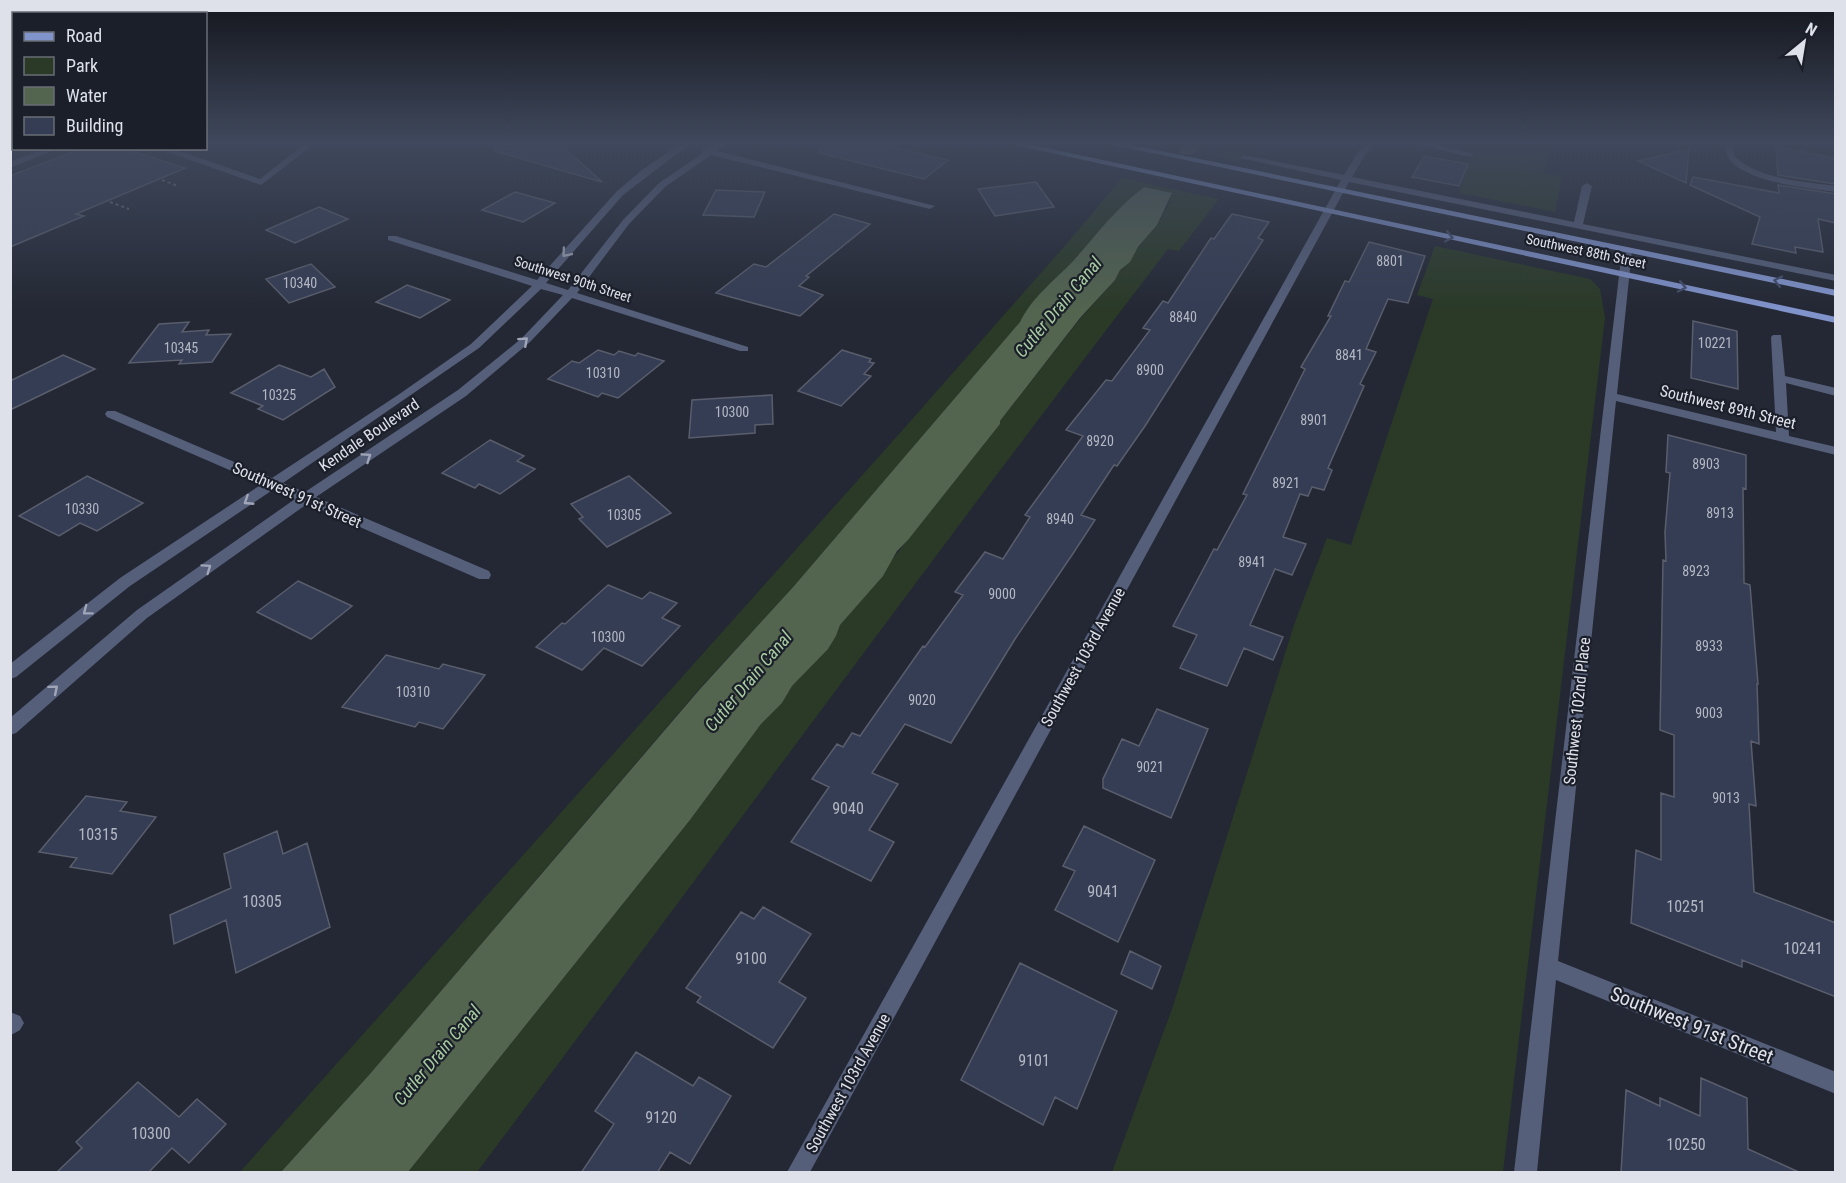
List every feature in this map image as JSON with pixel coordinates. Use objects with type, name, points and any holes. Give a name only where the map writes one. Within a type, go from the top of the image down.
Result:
[{"type":"main road","name":"Southwest 88th Street","points":[[1269,199],[1836,320]]},
{"type":"main road","name":"Southwest 88th Street","points":[[1380,199],[1836,293]]},
{"type":"street","name":"Kendale Boulevard","points":[[10,673],[125,582],[447,367],[495,329],[540,284],[614,199]]},
{"type":"street","name":"Kendale Boulevard","points":[[10,728],[142,614],[304,499],[462,393],[526,340],[570,294],[626,222],[648,199]]},
{"type":"street","points":[[902,199],[930,206]]},
{"type":"street","name":"Southwest 103rd Avenue","points":[[798,1173],[1335,199]]},
{"type":"street","name":"Southwest 88th Street","points":[[1446,199],[1836,279]]},
{"type":"street","points":[[1578,226],[1584,199]]},
{"type":"street","name":"Southwest 90th Street","points":[[392,238],[744,349]]},
{"type":"street","name":"Southwest 102nd Place","points":[[1525,1173],[1627,250]]},
{"type":"street","points":[[1777,337],[1782,438]]},
{"type":"street","points":[[1778,378],[1836,392]]},
{"type":"street","name":"Southwest 89th Street","points":[[1612,396],[1836,452]]},
{"type":"street","name":"Southwest 91st Street","points":[[111,414],[484,575]]},
{"type":"street","name":"Southwest 91st Street","points":[[1548,967],[1836,1083]]},
{"type":"path","points":[[110,202],[129,209]]},
{"type":"green space","points":[[1104,199],[1130,199],[1037,297],[1020,322],[794,586],[700,688],[369,1075],[281,1172],[240,1172],[900,433]]},
{"type":"green space","points":[[1169,199],[1219,199],[1179,251],[1168,249],[477,1172],[408,1172],[690,820],[761,724],[782,703],[792,686],[836,636],[840,625],[1000,424],[1000,421],[1080,319],[1115,280],[1120,270],[1157,225]]},
{"type":"green space","points":[[1490,199],[1558,199],[1555,212]]},
{"type":"green space","points":[[1435,246],[1590,279],[1600,289],[1605,318],[1503,1172],[1112,1172],[1172,1009],[1295,622],[1327,538],[1351,545],[1433,299],[1417,295]]},
{"type":"water","name":"Cutler Drain Canal","points":[[1130,199],[1169,199],[1157,225],[1138,247],[1130,262],[1120,270],[1115,280],[1080,318],[1000,421],[1000,424],[897,551],[883,576],[840,625],[828,649],[792,686],[782,703],[761,724],[690,820],[408,1172],[281,1172],[369,1075],[700,689],[794,586],[1020,322],[1037,297],[1074,260]]},
{"type":"building","points":[[10,199],[111,199],[76,214],[84,216],[10,247]]},
{"type":"building","points":[[502,199],[541,199],[555,203],[523,222],[482,210]]},
{"type":"building","points":[[711,199],[762,199],[754,217],[703,215]]},
{"type":"building","points":[[984,199],[1048,199],[1054,207],[995,216]]},
{"type":"building","points":[[1721,199],[1836,199],[1836,223],[1818,219],[1823,252],[1795,247],[1796,253],[1752,244],[1760,217]]},
{"type":"building","points":[[319,207],[348,219],[295,243],[266,230]]},
{"type":"building","points":[[834,214],[870,224],[806,276],[809,277],[799,286],[823,295],[800,316],[716,293],[754,264],[766,267]]},
{"type":"building","points":[[1232,214],[1269,222],[1258,238],[1263,240],[1145,426],[1117,466],[1114,465],[1081,515],[1095,520],[1015,639],[951,743],[905,724],[872,773],[898,784],[869,830],[894,842],[871,881],[791,842],[829,787],[812,779],[837,744],[843,747],[852,733],[860,736],[923,646],[925,647],[963,595],[955,592],[985,552],[1003,559],[1030,517],[1025,515],[1083,436],[1066,430],[1106,380],[1112,381],[1150,330],[1143,328],[1163,301],[1168,303],[1211,238],[1214,239]]},
{"type":"building","points":[[1369,242],[1425,256],[1408,303],[1388,299],[1366,349],[1376,352],[1360,384],[1364,386],[1328,468],[1332,470],[1324,490],[1312,487],[1308,496],[1300,494],[1283,537],[1306,544],[1292,575],[1275,569],[1250,625],[1283,637],[1273,660],[1244,648],[1227,686],[1180,668],[1197,635],[1173,626],[1214,549],[1217,550],[1247,495],[1243,494],[1305,369],[1301,367],[1331,316],[1328,316],[1345,281],[1349,282]]},
{"type":"building","points":[[311,264],[335,287],[289,303],[266,279]]},
{"type":"building","points":[[407,285],[450,300],[420,318],[376,302]]},
{"type":"building","points":[[1693,321],[1737,331],[1738,389],[1691,378]]},
{"type":"building","points":[[189,322],[182,332],[209,330],[206,335],[231,334],[212,362],[179,364],[182,360],[129,363],[159,324]]},
{"type":"building","points":[[598,350],[614,355],[619,351],[635,356],[638,353],[664,361],[618,398],[602,393],[598,397],[548,379],[572,361],[579,363]]},
{"type":"building","points":[[842,350],[871,359],[869,362],[874,363],[864,374],[871,376],[841,406],[798,391]]},
{"type":"building","points":[[63,355],[95,369],[10,410],[10,381]]},
{"type":"building","points":[[279,365],[311,377],[324,369],[335,387],[283,420],[258,409],[263,406],[231,393]]},
{"type":"building","points":[[772,395],[773,424],[755,425],[755,433],[689,438],[692,400]]},
{"type":"building","points":[[1668,435],[1746,455],[1746,489],[1743,488],[1744,583],[1750,585],[1758,684],[1759,744],[1751,741],[1756,806],[1749,804],[1754,892],[1836,923],[1836,997],[1742,960],[1742,967],[1631,923],[1636,850],[1661,860],[1661,793],[1674,797],[1674,735],[1660,730],[1663,560],[1666,561],[1665,532],[1670,473],[1666,472]]},
{"type":"building","points":[[490,440],[524,456],[517,461],[535,469],[500,494],[479,484],[475,488],[442,473]]},
{"type":"building","points":[[87,476],[143,503],[97,531],[80,523],[59,536],[19,516]]},
{"type":"building","points":[[629,476],[671,513],[607,547],[579,519],[583,517],[571,504]]},
{"type":"building","points":[[298,581],[352,606],[311,639],[257,612]]},
{"type":"building","points":[[608,585],[642,599],[650,592],[677,603],[662,618],[680,626],[642,666],[604,648],[582,670],[536,647],[562,623],[565,624]]},
{"type":"building","points":[[386,655],[439,669],[443,664],[485,675],[443,729],[419,722],[415,727],[342,707]]},
{"type":"building","points":[[1157,709],[1208,729],[1171,818],[1103,788],[1103,779],[1122,739],[1139,746]]},
{"type":"building","points":[[86,796],[127,802],[120,811],[156,817],[112,874],[70,867],[77,858],[39,852]]},
{"type":"building","points":[[1084,826],[1155,860],[1118,942],[1055,910],[1075,871],[1063,866]]},
{"type":"building","points":[[277,831],[283,854],[307,843],[330,927],[236,973],[226,920],[174,944],[170,915],[231,888],[224,854]]},
{"type":"building","points":[[763,907],[811,934],[779,982],[806,998],[773,1048],[697,1002],[701,997],[686,988],[741,912],[754,919]]},
{"type":"building","points":[[1130,951],[1161,966],[1152,989],[1121,974]]},
{"type":"building","points":[[1020,963],[1117,1011],[1077,1109],[1055,1097],[1043,1125],[961,1080]]},
{"type":"building","points":[[636,1052],[693,1086],[699,1077],[731,1096],[690,1164],[670,1152],[657,1173],[581,1173],[614,1124],[595,1111]]},
{"type":"building","points":[[1701,1078],[1747,1098],[1748,1149],[1801,1173],[1621,1173],[1626,1090],[1660,1106],[1660,1098],[1700,1116]]},
{"type":"building","points":[[138,1082],[179,1117],[197,1099],[226,1124],[189,1163],[172,1148],[148,1173],[56,1173],[82,1148],[76,1142]]}]
